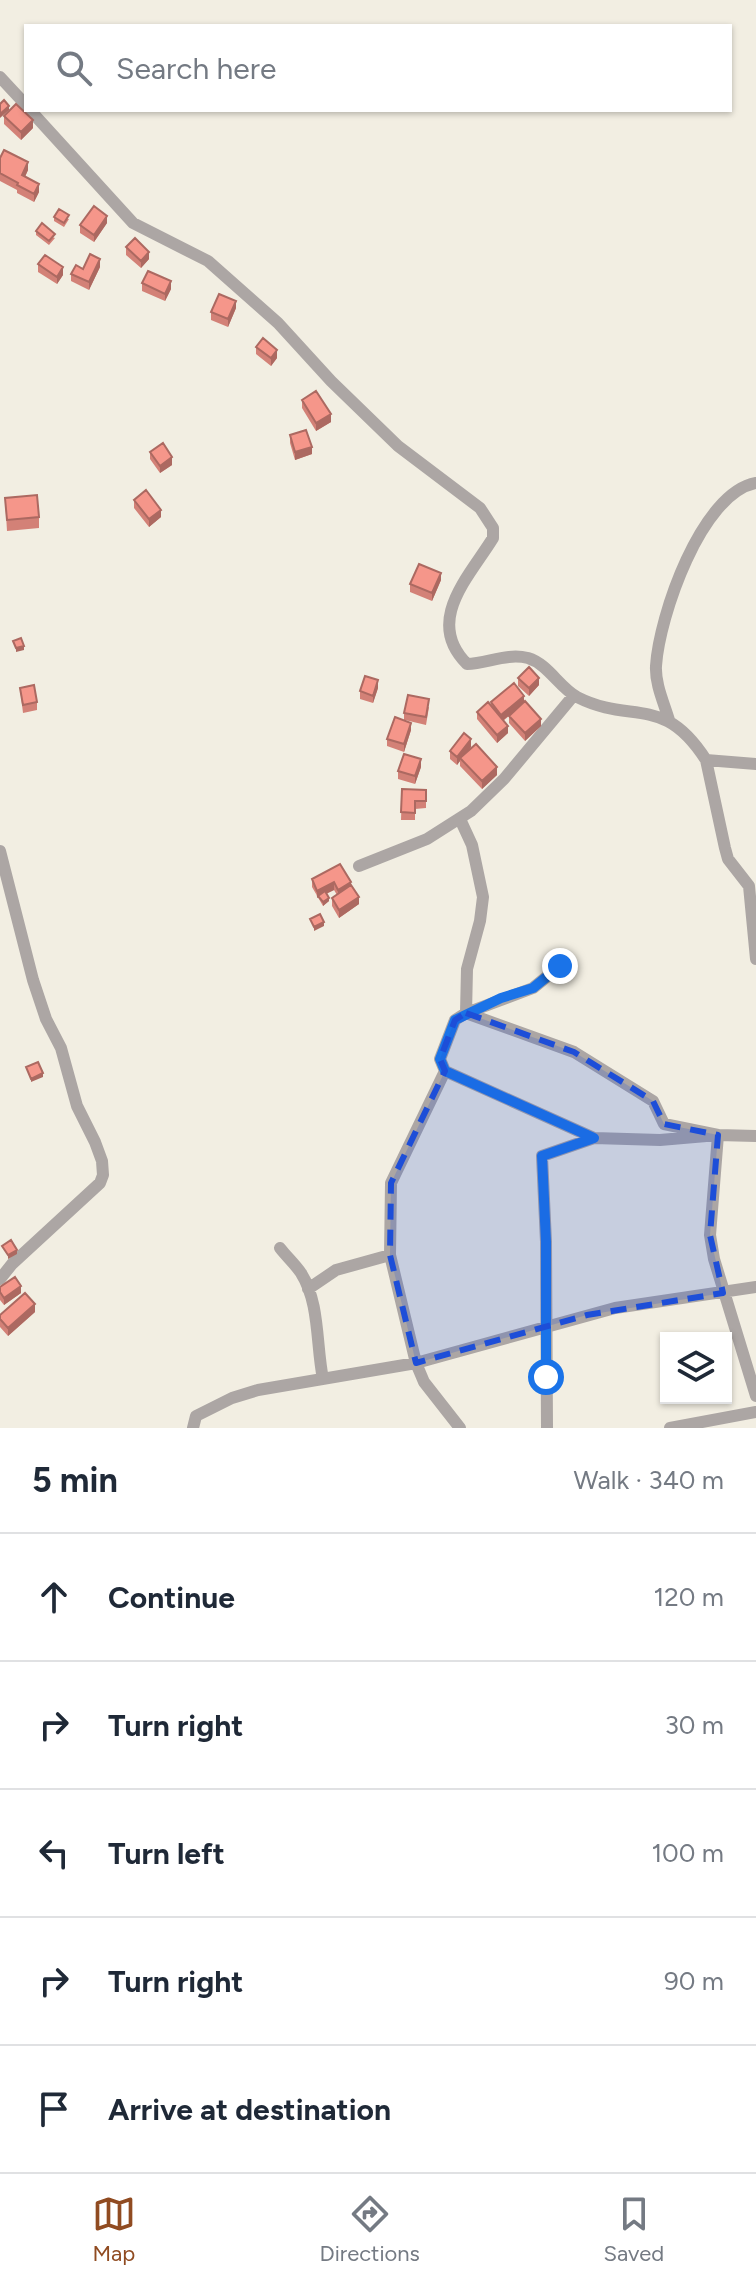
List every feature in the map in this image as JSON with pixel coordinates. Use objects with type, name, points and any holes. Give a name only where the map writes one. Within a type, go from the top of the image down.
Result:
[{"type":"street","points":[[0,77],[24,103]]},
{"type":"street","points":[[32,112],[133,223],[208,261],[278,323],[331,381],[398,446],[480,508],[493,528],[493,538],[453,601],[448,615],[451,643],[467,664],[505,656],[529,658],[574,695],[589,702],[669,720],[698,748],[706,760],[728,859],[749,886],[756,959]]},
{"type":"street","points":[[669,720],[656,666],[664,626],[685,564],[695,540],[719,505],[741,489],[756,483]]},
{"type":"street","points":[[359,866],[427,839],[460,819],[490,795],[574,695]]},
{"type":"street","points":[[706,760],[756,764]]},
{"type":"street","points":[[460,819],[472,845],[483,897],[467,969],[466,1013]]},
{"type":"street","points":[[0,851],[33,980],[46,1019],[61,1048],[77,1106],[95,1142],[103,1175],[100,1183],[12,1264],[0,1279]]},
{"type":"street","points":[[560,966],[533,988],[455,1020],[440,1059],[445,1071],[594,1138]]},
{"type":"street","points":[[466,1013],[574,1052],[653,1101],[664,1124],[718,1135]]},
{"type":"street","points":[[445,1071],[391,1183],[390,1255],[416,1363],[424,1382],[460,1428]]},
{"type":"street","points":[[718,1135],[710,1235],[723,1293],[756,1396]]},
{"type":"street","points":[[547,1428],[546,1242],[542,1156],[594,1138],[660,1140],[718,1135],[756,1136]]},
{"type":"street","points":[[280,1248],[301,1273],[308,1289],[317,1325],[317,1353],[323,1379]]},
{"type":"street","points":[[308,1289],[336,1270],[390,1255]]},
{"type":"street","points":[[193,1428],[196,1416],[232,1398],[258,1390],[416,1363],[615,1308],[756,1287]]},
{"type":"street","points":[[670,1428],[756,1412]]},
{"type":"highlighted area","points":[[466,1013],[574,1052],[653,1101],[664,1124],[718,1135],[710,1235],[723,1293],[587,1315],[416,1363],[390,1255],[391,1183],[445,1071],[440,1059],[455,1020]]},
{"type":"building","points":[[4,100],[9,106],[0,114],[0,104]]},
{"type":"building","points":[[16,104],[33,120],[21,132],[4,116]]},
{"type":"building","points":[[4,150],[28,162],[22,175],[39,184],[34,194],[0,173],[0,158]]},
{"type":"building","points":[[94,206],[107,216],[94,235],[80,225]]},
{"type":"building","points":[[59,209],[69,215],[64,223],[54,217]]},
{"type":"building","points":[[42,223],[55,234],[49,241],[36,231]]},
{"type":"building","points":[[135,238],[149,252],[141,261],[126,247]]},
{"type":"building","points":[[90,254],[100,259],[89,282],[71,274],[76,265],[83,269]]},
{"type":"building","points":[[45,255],[63,267],[57,277],[38,264]]},
{"type":"building","points":[[148,271],[171,281],[165,294],[142,283]]},
{"type":"building","points":[[219,294],[236,301],[228,319],[211,312]]},
{"type":"building","points":[[263,338],[277,350],[271,358],[256,347]]},
{"type":"building","points":[[316,391],[331,414],[316,423],[302,400]]},
{"type":"building","points":[[306,430],[312,447],[295,452],[290,435]]},
{"type":"building","points":[[163,443],[172,457],[160,466],[150,452]]},
{"type":"building","points":[[146,490],[161,510],[149,519],[134,500]]},
{"type":"building","points":[[37,495],[39,517],[7,520],[5,498]]},
{"type":"building","points":[[419,564],[441,573],[432,593],[410,584]]},
{"type":"building","points":[[21,638],[24,646],[16,648],[13,641]]},
{"type":"building","points":[[529,667],[539,678],[529,688],[518,678]]},
{"type":"building","points":[[365,676],[378,680],[373,696],[360,691]]},
{"type":"building","points":[[514,683],[524,696],[501,715],[491,702]]},
{"type":"building","points":[[34,685],[37,702],[23,705],[20,688]]},
{"type":"building","points":[[408,695],[429,699],[426,717],[404,713]]},
{"type":"building","points":[[525,701],[541,719],[525,733],[509,716]]},
{"type":"building","points":[[488,702],[508,726],[497,735],[477,712]]},
{"type":"building","points":[[395,717],[411,723],[404,744],[387,739]]},
{"type":"building","points":[[464,733],[471,739],[457,757],[450,751]]},
{"type":"building","points":[[476,744],[497,767],[482,781],[460,758]]},
{"type":"building","points":[[404,754],[421,759],[415,776],[398,771]]},
{"type":"building","points":[[402,789],[426,790],[426,801],[415,801],[415,813],[401,812]]},
{"type":"building","points":[[340,864],[351,882],[338,890],[334,882],[317,891],[312,879]]},
{"type":"building","points":[[351,885],[359,897],[339,910],[332,898]]},
{"type":"building","points":[[325,891],[329,898],[323,902],[318,896]]},
{"type":"building","points":[[320,914],[324,922],[314,927],[310,919]]},
{"type":"building","points":[[38,1062],[43,1073],[31,1079],[26,1067]]},
{"type":"building","points":[[11,1240],[17,1250],[8,1255],[2,1246]]},
{"type":"building","points":[[15,1277],[21,1286],[4,1298],[0,1287]]},
{"type":"building","points":[[25,1293],[35,1304],[8,1328],[0,1315]]},
{"type":"route","points":[[546,1377],[546,1242],[542,1156],[594,1138],[445,1071],[440,1059],[455,1020],[501,998],[533,988],[560,966]]}]
